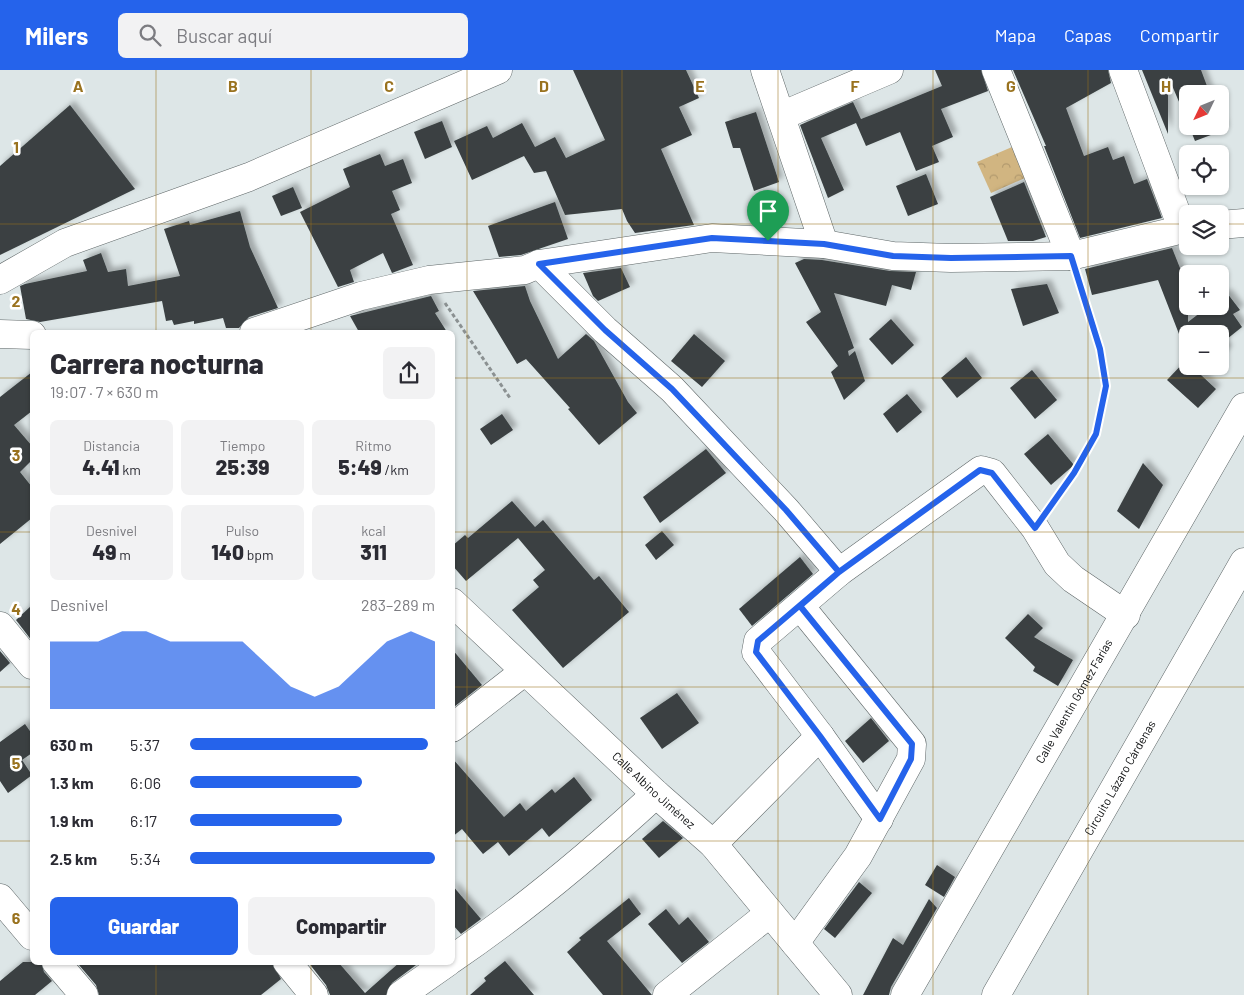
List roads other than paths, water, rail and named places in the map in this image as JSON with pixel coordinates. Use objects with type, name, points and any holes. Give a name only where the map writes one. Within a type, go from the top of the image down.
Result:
[{"type":"street","points":[[0,280],[65,243],[249,177],[498,70]]},
{"type":"street","points":[[765,70],[824,244]]},
{"type":"street","points":[[781,116],[889,70]]},
{"type":"street","points":[[996,70],[1071,256]]},
{"type":"street","points":[[1123,70],[1179,213]]},
{"type":"street","points":[[1229,224],[1244,223]]},
{"type":"street","points":[[260,330],[361,296],[429,280],[525,270],[539,264],[712,238],[824,244],[893,256],[951,258],[1071,256],[1179,229]]},
{"type":"street","points":[[539,264],[605,330],[672,389],[786,510],[839,572]]},
{"type":"street","points":[[0,334],[30,335]]},
{"type":"street","name":"Calle Valentín Gómez Farías","points":[[905,995],[1126,615],[1244,407]]},
{"type":"street","points":[[880,819],[756,652],[758,641],[839,572],[980,470],[992,473],[1035,528],[1057,564],[1067,574],[1126,615]]},
{"type":"street","name":"Circuito Lázaro Cárdenas","points":[[996,995],[1244,562]]},
{"type":"street","name":"Calle Albino Jiménez","points":[[455,605],[656,794],[713,844],[838,995]]},
{"type":"street","points":[[795,944],[858,856],[880,819],[911,759],[912,744],[800,606]]},
{"type":"street","points":[[0,626],[30,663]]},
{"type":"street","points":[[455,726],[525,671]]},
{"type":"street","points":[[713,844],[820,736]]},
{"type":"street","points":[[455,957],[485,936],[588,855],[656,794]]},
{"type":"street","points":[[0,898],[30,934]]},
{"type":"street","points":[[668,995],[770,913]]},
{"type":"street","points":[[59,965],[84,995]]},
{"type":"street","points":[[289,965],[314,995]]},
{"type":"street","points":[[401,995],[444,965]]}]
